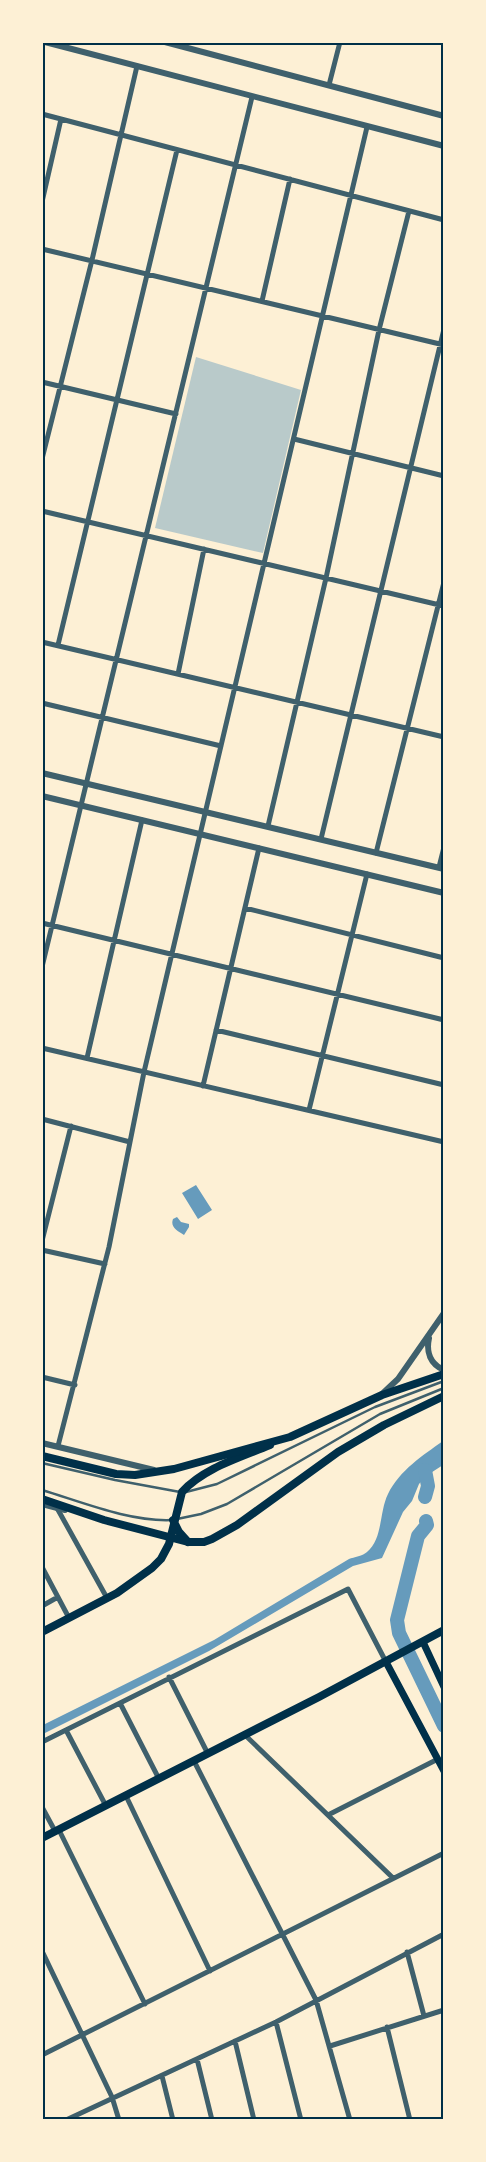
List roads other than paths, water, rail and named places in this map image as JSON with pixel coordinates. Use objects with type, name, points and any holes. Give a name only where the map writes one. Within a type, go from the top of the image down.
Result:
[{"type":"main road","points":[[42,1632],[107,1598],[161,1559],[170,1538],[173,1520],[182,1492],[208,1471],[290,1437],[382,1395],[444,1374]]},
{"type":"main road","points":[[42,1499],[104,1520],[170,1538],[188,1542],[204,1542],[222,1536],[338,1452],[384,1425],[444,1396]]},
{"type":"main road","points":[[42,1456],[116,1474],[135,1475],[174,1469],[290,1437]]},
{"type":"main road","points":[[173,1520],[179,1532],[188,1542]]},
{"type":"main road","points":[[42,1838],[390,1660],[444,1630]]},
{"type":"main road","points":[[419,1644],[444,1687]]},
{"type":"main road","points":[[390,1660],[444,1771]]},
{"type":"street","points":[[46,42],[444,146]]},
{"type":"street","points":[[165,42],[444,116]]},
{"type":"street","points":[[329,86],[340,42]]},
{"type":"street","points":[[42,459],[92,260],[137,66]]},
{"type":"street","points":[[42,967],[88,783],[116,659],[252,97]]},
{"type":"street","points":[[42,114],[441,219],[444,227]]},
{"type":"street","points":[[42,202],[61,119]]},
{"type":"street","points":[[58,1446],[105,1264],[144,1072],[367,127]]},
{"type":"street","points":[[58,645],[149,274],[177,150]]},
{"type":"street","points":[[262,301],[290,179]]},
{"type":"street","points":[[268,826],[354,454],[380,330],[409,211]]},
{"type":"street","points":[[42,249],[442,345]]},
{"type":"street","points":[[321,839],[410,467],[442,345],[444,329]]},
{"type":"street","points":[[42,382],[176,414]]},
{"type":"street","points":[[294,439],[444,476]]},
{"type":"street","points":[[42,511],[441,605]]},
{"type":"street","points":[[178,674],[204,549]]},
{"type":"street","points":[[376,852],[407,728],[441,605],[444,582]]},
{"type":"street","points":[[42,642],[444,737]]},
{"type":"street","points":[[42,703],[221,746]]},
{"type":"street","points":[[42,772],[441,868],[444,847]]},
{"type":"street","points":[[42,796],[444,893]]},
{"type":"street","points":[[87,1058],[142,820]]},
{"type":"street","points":[[203,1086],[259,848]]},
{"type":"street","points":[[309,1110],[367,874]]},
{"type":"street","points":[[245,908],[444,958]]},
{"type":"street","points":[[42,923],[444,1020]]},
{"type":"street","points":[[216,1030],[444,1085]]},
{"type":"street","points":[[42,1048],[444,1142]]},
{"type":"street","points":[[42,1119],[130,1142]]},
{"type":"street","points":[[42,1241],[71,1126]]},
{"type":"street","points":[[42,1250],[105,1264]]},
{"type":"street","points":[[382,1395],[398,1379],[444,1313]]},
{"type":"street","points":[[431,1332],[427,1347],[429,1355],[432,1362],[444,1370]]},
{"type":"street","points":[[42,1377],[75,1385]]},
{"type":"street","points":[[42,1443],[157,1471]]},
{"type":"street","points":[[42,1504],[104,1520]]},
{"type":"street","points":[[57,1508],[107,1598]]},
{"type":"street","points":[[42,1567],[69,1618]]},
{"type":"street","points":[[42,1742],[348,1589],[390,1660]]},
{"type":"street","points":[[42,1606],[58,1597]]},
{"type":"street","points":[[169,1677],[208,1754]]},
{"type":"street","points":[[120,1703],[159,1779]]},
{"type":"street","points":[[66,1730],[106,1806]]},
{"type":"street","points":[[245,1735],[393,1878]]},
{"type":"street","points":[[328,1815],[438,1759]]},
{"type":"street","points":[[194,1761],[316,2000],[350,2120]]},
{"type":"street","points":[[126,1796],[210,1971]]},
{"type":"street","points":[[42,1807],[57,1830],[145,2004]]},
{"type":"street","points":[[42,2055],[444,1853]]},
{"type":"street","points":[[66,2120],[276,2022],[444,1934]]},
{"type":"street","points":[[42,1951],[112,2097],[120,2120]]},
{"type":"street","points":[[408,1952],[424,2016]]},
{"type":"street","points":[[330,2046],[444,2010]]},
{"type":"street","points":[[276,2022],[301,2120]]},
{"type":"street","points":[[387,2027],[410,2120]]},
{"type":"street","points":[[235,2040],[254,2120]]},
{"type":"street","points":[[197,2059],[212,2120]]},
{"type":"street","points":[[162,2076],[173,2120]]},
{"type":"lane","points":[[42,1462],[115,1480],[182,1492],[194,1491],[217,1484],[375,1406],[444,1381]]},
{"type":"lane","points":[[42,1490],[115,1512],[173,1520],[201,1514],[227,1504],[380,1414],[444,1388]]},
{"type":"water","points":[[196,1185],[212,1210],[198,1219],[182,1193]]},
{"type":"water","points":[[177,1217],[181,1222],[189,1224],[184,1235],[173,1227],[173,1219]]},
{"type":"water","points":[[443,1441],[443,1465],[426,1476],[419,1484],[412,1501],[403,1512],[382,1558],[353,1566],[209,1651],[43,1734],[43,1725],[214,1640],[349,1559],[365,1553],[376,1540],[385,1501],[393,1485],[412,1464]]},
{"type":"waterway","points":[[425,1470],[428,1486],[425,1497]]},
{"type":"waterway","points":[[426,1521],[427,1525],[418,1536],[397,1620],[399,1633],[444,1726]]}]
